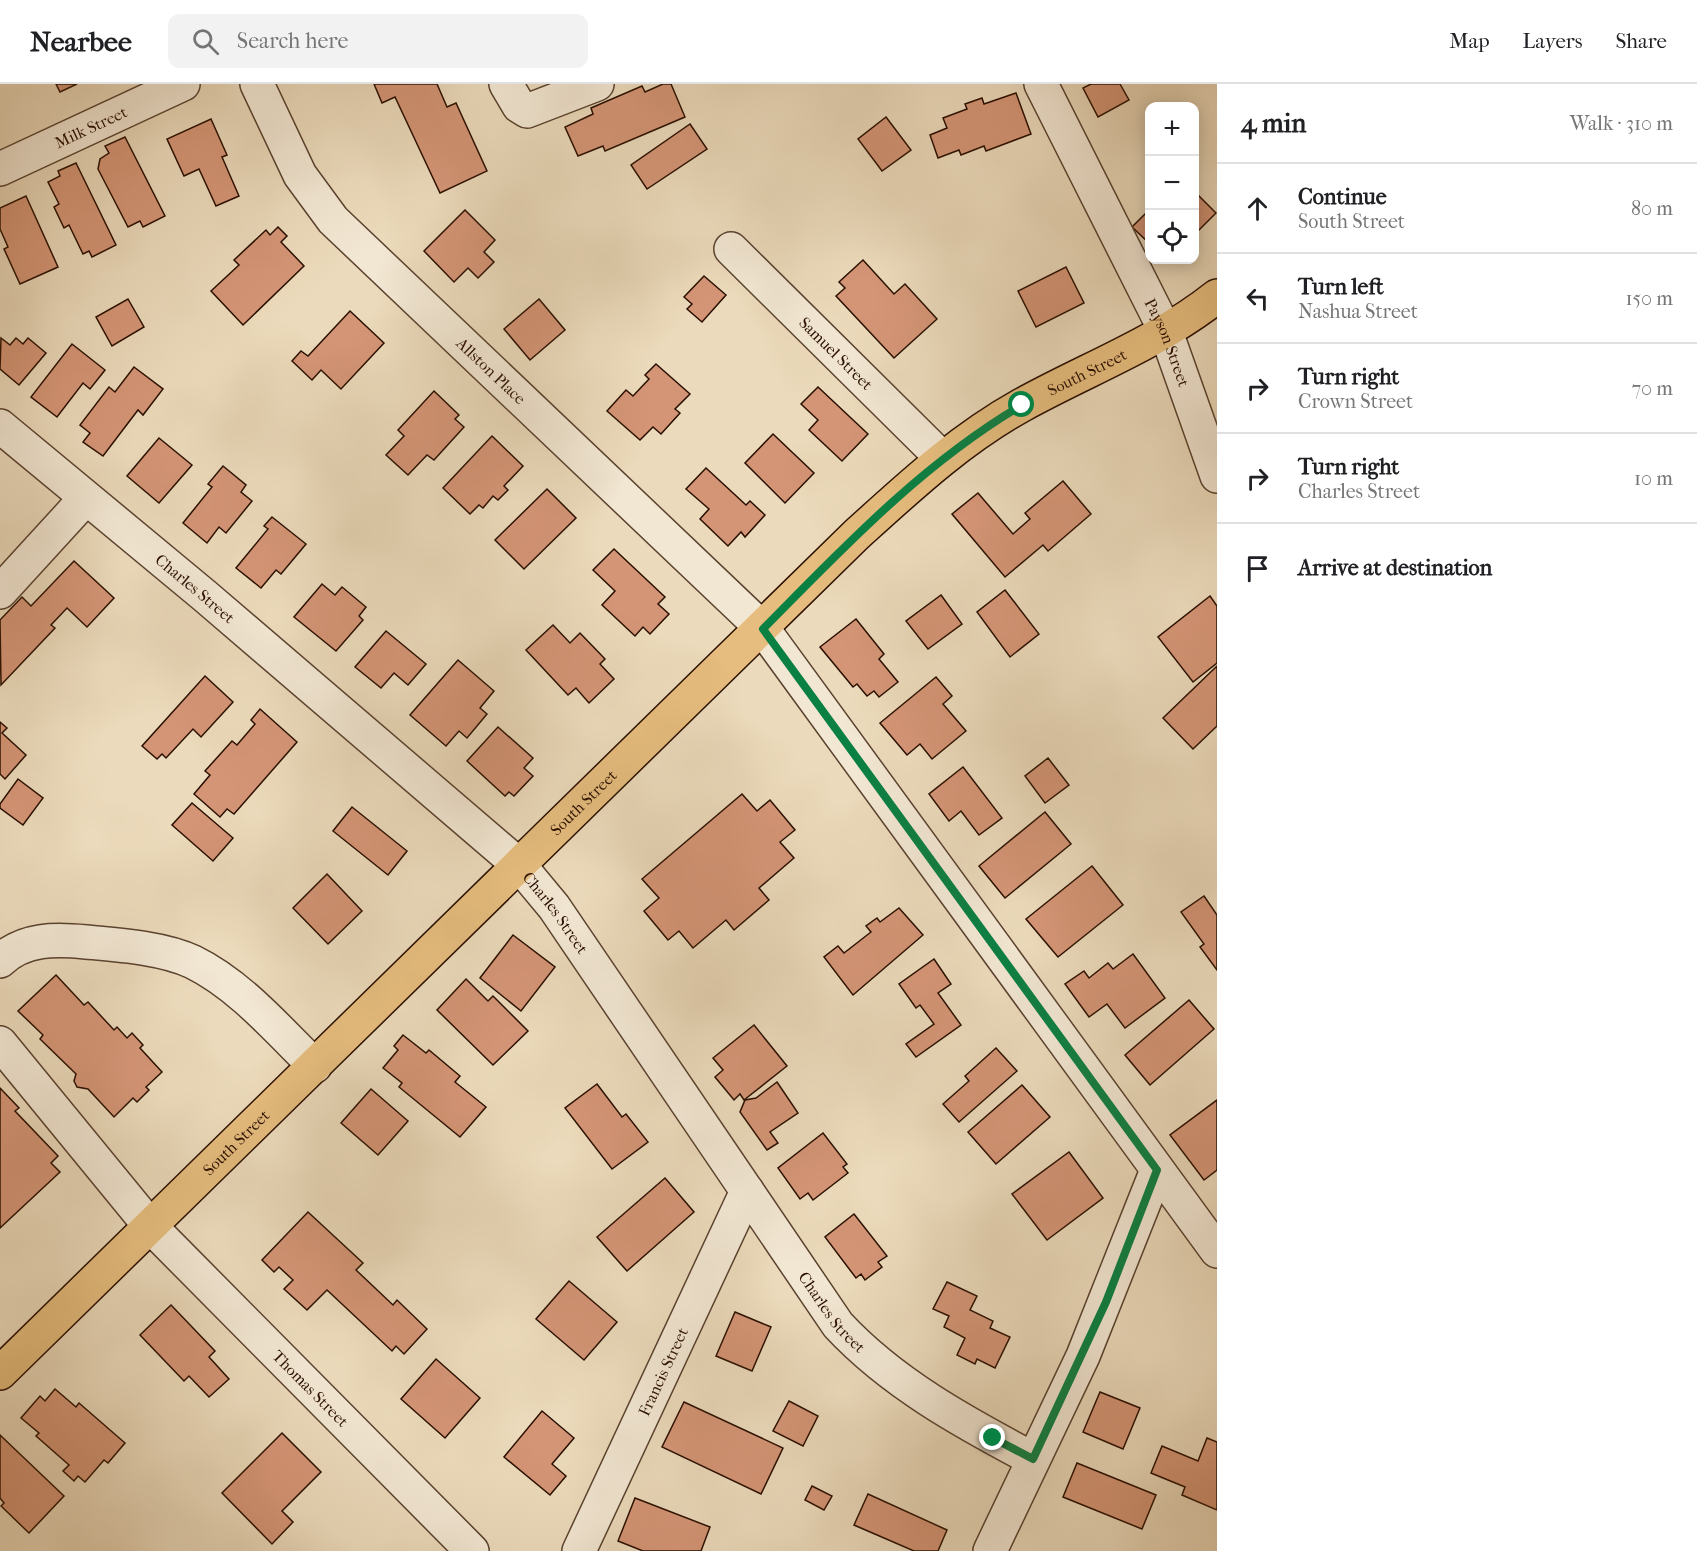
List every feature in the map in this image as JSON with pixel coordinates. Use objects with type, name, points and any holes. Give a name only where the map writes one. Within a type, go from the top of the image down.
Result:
[{"type":"main road","name":"South Street","points":[[0,1373],[763,629],[856,535],[942,458],[985,427],[1022,405],[1166,332],[1217,296]]},
{"type":"street","name":"Milk Street","points":[[0,169],[183,84]]},
{"type":"street","name":"Allston Place","points":[[257,84],[300,176],[333,220],[763,629],[1217,1251]]},
{"type":"street","points":[[506,84],[519,106],[527,111],[597,84]]},
{"type":"street","name":"Payson Street","points":[[1041,84],[1166,332],[1217,476]]},
{"type":"street","name":"Samuel Street","points":[[731,249],[942,458]]},
{"type":"street","name":"Charles Street","points":[[0,426],[85,499],[206,596],[520,866],[554,907],[832,1316],[854,1342],[937,1405],[965,1423],[1033,1459]]},
{"type":"street","points":[[0,592],[85,499]]},
{"type":"street","points":[[0,961],[35,940],[68,940],[135,947],[193,962],[234,989],[315,1066]]},
{"type":"street","name":"Thomas Street","points":[[0,1043],[150,1226],[472,1551]]},
{"type":"street","points":[[990,1551],[1106,1302],[1157,1170]]},
{"type":"street","name":"Francis Street","points":[[579,1551],[747,1191]]},
{"type":"building","points":[[56,84],[77,84],[60,92]]},
{"type":"building","points":[[374,84],[437,84],[447,107],[456,103],[487,171],[440,193],[395,97],[382,103]]},
{"type":"building","points":[[663,84],[671,84],[685,117],[605,151],[603,146],[578,156],[565,127],[593,114],[591,108],[642,86],[645,92]]},
{"type":"building","points":[[1091,84],[1120,84],[1129,100],[1098,117],[1083,88]]},
{"type":"building","points":[[1016,93],[1031,134],[986,151],[984,146],[961,155],[959,150],[938,158],[930,135],[947,128],[943,118],[967,109],[965,104],[982,98],[984,104]]},
{"type":"building","points":[[886,117],[911,150],[882,171],[858,139]]},
{"type":"building","points":[[211,119],[227,155],[222,157],[239,196],[216,206],[199,169],[184,176],[167,139]]},
{"type":"building","points":[[690,124],[707,149],[647,189],[631,165]]},
{"type":"building","points":[[125,137],[165,216],[143,227],[140,221],[128,227],[98,169],[100,159],[109,153],[105,146]]},
{"type":"building","points":[[76,163],[116,245],[92,257],[89,251],[83,254],[69,225],[64,228],[54,207],[59,204],[48,182],[60,176],[58,171]]},
{"type":"building","points":[[26,196],[58,267],[20,284],[4,249],[8,247],[0,229],[0,208]]},
{"type":"building","points":[[1199,196],[1216,213],[1199,230]]},
{"type":"building","points":[[465,210],[495,240],[484,252],[494,262],[478,278],[468,268],[454,282],[424,251]]},
{"type":"building","points":[[1145,214],[1145,239],[1132,227]]},
{"type":"building","points":[[278,227],[287,236],[281,242],[304,266],[243,325],[211,291],[239,265],[234,260],[266,230],[270,235]]},
{"type":"building","points":[[863,260],[894,294],[905,284],[937,319],[894,358],[836,296],[845,288],[839,282]]},
{"type":"building","points":[[1066,267],[1084,303],[1036,327],[1018,291]]},
{"type":"building","points":[[704,276],[726,295],[702,322],[687,309],[692,304],[684,297]]},
{"type":"building","points":[[128,299],[144,327],[112,346],[96,317]]},
{"type":"building","points":[[539,299],[565,330],[530,360],[504,329]]},
{"type":"building","points":[[350,311],[384,343],[341,389],[321,370],[312,380],[292,361],[301,351],[308,356]]},
{"type":"building","points":[[1,338],[10,345],[16,338],[23,344],[28,338],[46,353],[19,385],[0,369]]},
{"type":"building","points":[[72,344],[105,370],[90,389],[83,383],[57,417],[31,397]]},
{"type":"building","points":[[656,364],[690,394],[675,409],[680,413],[661,434],[653,427],[640,440],[607,411],[626,390],[633,396],[649,379],[645,375]]},
{"type":"building","points":[[134,367],[163,389],[143,415],[138,410],[103,456],[83,442],[90,433],[80,425],[109,387],[115,392]]},
{"type":"building","points":[[818,387],[868,434],[842,461],[809,430],[818,420],[801,404]]},
{"type":"building","points":[[434,391],[459,415],[455,419],[464,427],[434,460],[427,455],[408,475],[386,455],[404,436],[398,430]]},
{"type":"building","points":[[773,434],[814,473],[785,503],[745,463]]},
{"type":"building","points":[[492,436],[523,466],[504,486],[508,490],[498,500],[493,496],[483,508],[479,505],[470,514],[443,488]]},
{"type":"building","points":[[159,438],[192,465],[159,503],[127,476]]},
{"type":"building","points":[[223,466],[246,485],[241,492],[252,501],[226,533],[219,527],[207,543],[183,523],[212,487],[208,484]]},
{"type":"building","points":[[706,468],[746,505],[750,501],[765,515],[745,537],[741,532],[728,546],[700,519],[709,509],[686,489]]},
{"type":"building","points":[[1063,481],[1091,514],[1048,551],[1043,545],[1005,577],[952,514],[978,493],[1013,534],[1030,519],[1025,513]]},
{"type":"building","points":[[547,489],[576,518],[524,569],[495,540]]},
{"type":"building","points":[[272,517],[306,544],[281,574],[276,570],[261,588],[236,568],[268,529],[264,526]]},
{"type":"building","points":[[614,549],[665,597],[658,604],[669,614],[650,634],[643,627],[635,636],[602,605],[615,591],[593,570]]},
{"type":"building","points":[[74,561],[114,598],[87,627],[67,608],[51,625],[55,628],[1,685],[0,620],[22,597],[31,606]]},
{"type":"building","points":[[322,584],[335,595],[342,587],[366,607],[359,616],[363,620],[336,651],[294,617]]},
{"type":"building","points":[[1005,590],[1039,634],[1010,657],[977,612]]},
{"type":"building","points":[[941,595],[962,624],[928,649],[906,621]]},
{"type":"building","points":[[1210,596],[1217,606],[1217,663],[1193,682],[1158,637]]},
{"type":"building","points":[[856,619],[884,654],[879,659],[898,682],[879,697],[874,691],[867,696],[857,684],[853,687],[820,647]]},
{"type":"building","points":[[553,625],[570,643],[580,633],[605,659],[600,664],[614,679],[589,703],[576,688],[568,695],[526,650]]},
{"type":"building","points":[[386,631],[426,664],[408,685],[394,673],[381,688],[355,667]]},
{"type":"building","points":[[458,660],[494,691],[480,708],[487,714],[467,738],[459,731],[446,746],[410,715]]},
{"type":"building","points":[[1217,666],[1217,726],[1193,749],[1163,718]]},
{"type":"building","points":[[205,676],[233,702],[201,737],[193,729],[166,758],[162,754],[157,759],[142,746]]},
{"type":"building","points":[[936,677],[952,696],[943,704],[966,731],[932,759],[920,744],[907,755],[880,723]]},
{"type":"building","points":[[260,709],[297,742],[234,814],[227,809],[220,817],[194,794],[210,775],[205,771],[232,741],[237,745],[255,724],[251,720]]},
{"type":"building","points":[[0,722],[7,728],[2,733],[26,755],[5,779],[0,774]]},
{"type":"building","points":[[498,727],[533,758],[524,768],[533,776],[514,796],[509,792],[505,796],[467,761]]},
{"type":"building","points":[[1048,758],[1069,785],[1045,803],[1025,776]]},
{"type":"building","points":[[963,767],[1002,818],[979,835],[961,811],[949,821],[929,794]]},
{"type":"building","points":[[18,779],[43,798],[23,825],[0,808],[0,804]]},
{"type":"building","points":[[742,794],[757,811],[770,800],[795,830],[780,842],[794,858],[759,888],[769,900],[734,930],[726,920],[693,948],[679,931],[668,940],[644,911],[659,898],[642,879]]},
{"type":"building","points":[[192,803],[233,838],[213,861],[172,825]]},
{"type":"building","points":[[352,807],[407,851],[388,875],[333,831]]},
{"type":"building","points":[[1045,812],[1071,844],[1005,898],[979,866]]},
{"type":"building","points":[[1092,866],[1123,905],[1058,957],[1026,919]]},
{"type":"building","points":[[327,874],[362,911],[328,944],[293,908]]},
{"type":"building","points":[[1204,896],[1217,915],[1217,970],[1200,947],[1204,944],[1181,912]]},
{"type":"building","points":[[899,908],[923,935],[853,995],[824,957],[838,946],[844,953],[871,932],[866,926],[877,918],[880,922]]},
{"type":"building","points":[[513,935],[555,967],[521,1011],[480,978]]},
{"type":"building","points":[[1133,954],[1165,998],[1125,1028],[1107,1004],[1089,1017],[1065,984],[1084,971],[1089,978],[1108,963],[1113,969]]},
{"type":"building","points":[[934,959],[951,984],[938,993],[961,1025],[916,1057],[906,1044],[934,1024],[920,1005],[916,1008],[899,984]]},
{"type":"building","points":[[56,975],[84,1005],[88,1002],[114,1030],[117,1027],[127,1038],[132,1033],[143,1045],[140,1048],[162,1072],[146,1087],[149,1090],[137,1102],[133,1098],[114,1117],[88,1089],[77,1087],[74,1081],[76,1074],[40,1039],[43,1035],[18,1011]]},
{"type":"building","points":[[466,979],[488,1001],[493,996],[528,1031],[493,1065],[437,1010]]},
{"type":"building","points":[[1189,1000],[1214,1029],[1150,1085],[1125,1055]]},
{"type":"building","points":[[754,1025],[787,1066],[744,1100],[740,1094],[734,1100],[715,1077],[723,1070],[713,1058]]},
{"type":"building","points":[[403,1035],[426,1053],[429,1050],[460,1076],[455,1082],[486,1107],[460,1137],[399,1087],[402,1083],[383,1068],[398,1050],[394,1046]]},
{"type":"building","points":[[996,1048],[1017,1071],[959,1122],[943,1104],[969,1081],[965,1076]]},
{"type":"building","points":[[777,1082],[798,1113],[770,1132],[778,1143],[767,1150],[740,1112],[745,1100],[756,1098]]},
{"type":"building","points":[[597,1084],[622,1117],[626,1114],[648,1142],[612,1169],[565,1108]]},
{"type":"building","points":[[1022,1085],[1050,1117],[996,1164],[968,1132]]},
{"type":"building","points":[[0,1088],[19,1108],[15,1111],[58,1156],[51,1163],[60,1172],[0,1228]]},
{"type":"building","points":[[371,1089],[408,1121],[378,1155],[341,1123]]},
{"type":"building","points":[[1217,1100],[1217,1170],[1204,1180],[1170,1135]]},
{"type":"building","points":[[823,1133],[847,1164],[843,1167],[848,1173],[813,1200],[808,1193],[800,1199],[778,1168]]},
{"type":"building","points":[[1069,1152],[1103,1198],[1047,1240],[1012,1194]]},
{"type":"building","points":[[665,1178],[694,1212],[627,1271],[597,1237]]},
{"type":"building","points":[[308,1212],[363,1263],[356,1270],[393,1305],[397,1300],[427,1329],[404,1354],[396,1346],[392,1351],[327,1290],[307,1310],[284,1289],[293,1280],[279,1267],[274,1272],[262,1260]]},
{"type":"building","points":[[854,1214],[887,1256],[878,1262],[882,1267],[865,1280],[861,1274],[856,1278],[825,1237]]},
{"type":"building","points":[[569,1281],[617,1322],[584,1360],[536,1319]]},
{"type":"building","points":[[947,1282],[977,1296],[970,1310],[993,1321],[990,1328],[1010,1337],[995,1368],[977,1359],[975,1364],[957,1355],[965,1338],[944,1327],[949,1316],[933,1309]]},
{"type":"building","points":[[171,1305],[215,1351],[209,1357],[229,1379],[209,1397],[189,1376],[184,1381],[140,1335]]},
{"type":"building","points":[[735,1312],[771,1327],[752,1371],[716,1356]]},
{"type":"building","points":[[436,1359],[480,1398],[445,1438],[401,1399]]},
{"type":"building","points":[[55,1389],[76,1407],[79,1403],[125,1443],[108,1463],[104,1460],[85,1482],[78,1476],[74,1481],[63,1471],[69,1465],[36,1436],[39,1433],[21,1418],[40,1396],[45,1401]]},
{"type":"building","points":[[1100,1392],[1140,1408],[1123,1449],[1083,1432]]},
{"type":"building","points":[[789,1401],[818,1416],[803,1446],[773,1431]]},
{"type":"building","points":[[684,1402],[783,1448],[761,1494],[662,1447]]},
{"type":"building","points":[[542,1411],[574,1438],[552,1464],[566,1476],[550,1495],[504,1457]]},
{"type":"building","points":[[282,1433],[321,1472],[282,1511],[293,1522],[272,1544],[222,1493]]},
{"type":"building","points":[[0,1435],[64,1496],[29,1533],[1,1506],[4,1503],[0,1498]]},
{"type":"building","points":[[1207,1438],[1217,1442],[1217,1510],[1182,1495],[1185,1487],[1151,1473],[1162,1446],[1198,1461]]},
{"type":"building","points":[[1077,1463],[1156,1495],[1142,1529],[1063,1497]]},
{"type":"building","points":[[812,1486],[832,1496],[824,1510],[805,1500]]},
{"type":"building","points":[[868,1494],[947,1530],[938,1551],[914,1551],[854,1525]]},
{"type":"building","points":[[635,1498],[710,1527],[701,1551],[643,1551],[618,1541]]},
{"type":"route","points":[[993,1438],[1033,1459],[1083,1356],[1157,1170],[763,629],[856,535],[921,476],[965,441],[1022,405]]}]
